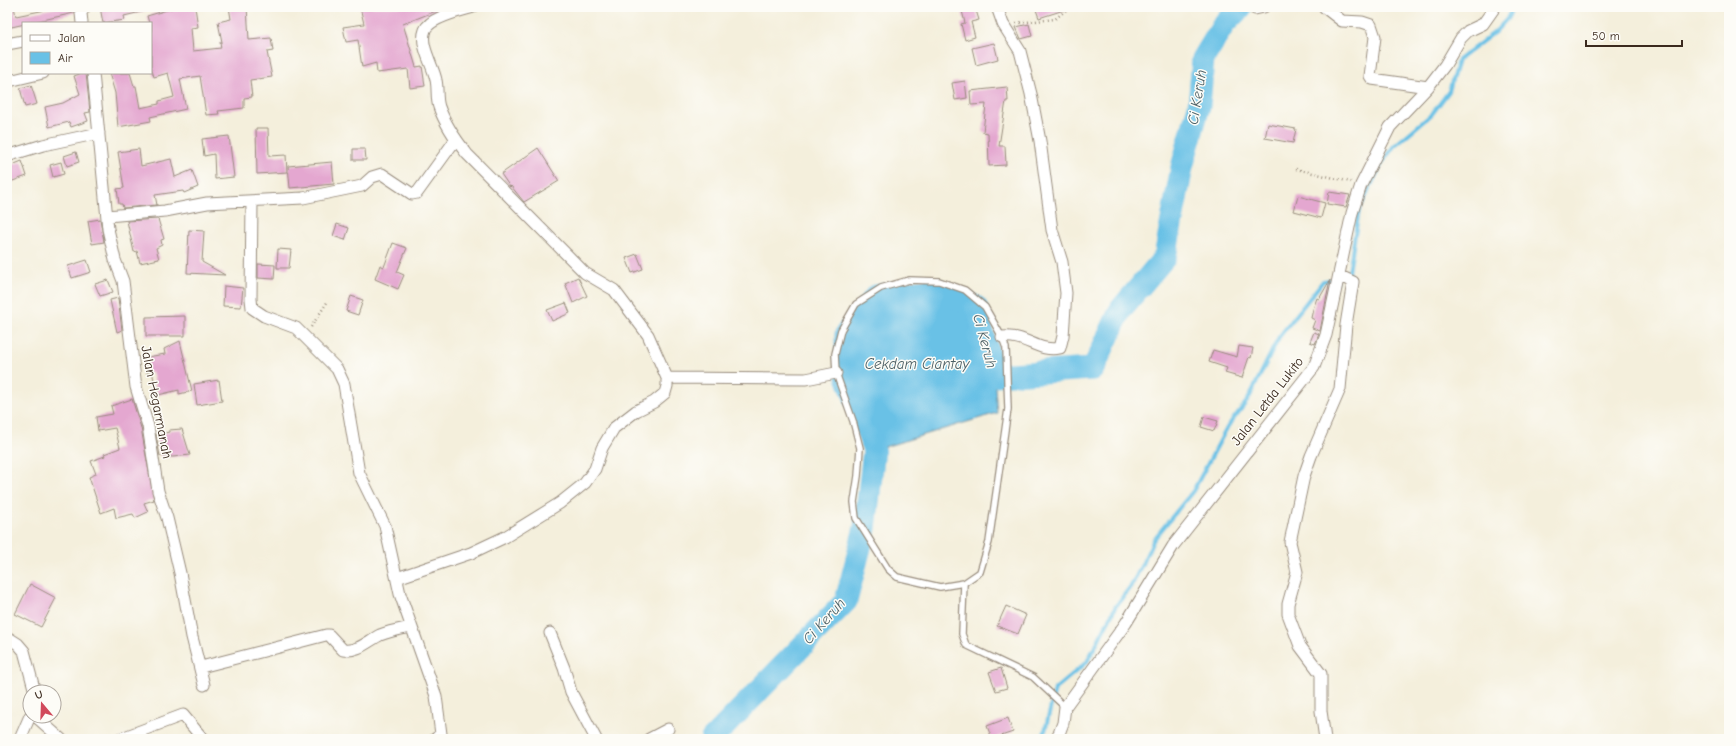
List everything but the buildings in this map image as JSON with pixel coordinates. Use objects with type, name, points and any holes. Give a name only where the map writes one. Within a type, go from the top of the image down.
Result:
[{"type":"street","points":[[82,22],[81,13],[85,7]]},
{"type":"street","points":[[396,578],[471,553],[505,537],[560,503],[585,483],[595,469],[602,448],[614,428],[636,411],[654,402],[664,393],[667,386],[667,378],[648,335],[614,290],[585,273],[467,154],[456,139],[438,106],[436,80],[424,45],[425,30],[432,20],[473,7]]},
{"type":"street","points":[[997,7],[1003,24],[1020,51],[1031,94],[1040,141],[1052,230],[1062,262],[1066,293],[1063,336],[1060,348],[1052,350],[1035,345],[1022,338],[1002,337]]},
{"type":"street","points":[[1324,7],[1342,21],[1371,24],[1375,37],[1370,76],[1372,79],[1428,87]]},
{"type":"street","name":"Jalan Letda Lukito","points":[[1057,739],[1063,723],[1063,705],[1126,623],[1173,546],[1314,367],[1326,335],[1342,280],[1352,213],[1361,185],[1390,127],[1428,87],[1445,65],[1461,38],[1468,31],[1483,24],[1495,7]]},
{"type":"street","points":[[7,44],[22,41]]},
{"type":"street","points":[[9,81],[38,74]]},
{"type":"street","name":"Jalan Hegarmanah","points":[[93,74],[108,229],[115,260],[123,281],[127,303],[129,339],[136,387],[148,426],[158,491],[167,518],[186,600],[192,637],[201,667],[204,685]]},
{"type":"street","points":[[7,156],[43,145],[99,133]]},
{"type":"street","points":[[107,216],[165,211],[206,203],[303,198],[362,186],[372,177],[382,174],[412,194],[417,193],[456,139]]},
{"type":"street","points":[[252,201],[252,308],[264,316],[296,328],[306,336],[337,369],[344,384],[360,473],[385,526],[396,578],[411,627],[436,696],[441,734],[435,739]]},
{"type":"street","points":[[1325,739],[1321,711],[1321,674],[1300,646],[1288,614],[1288,604],[1297,572],[1290,542],[1304,476],[1340,389],[1346,325],[1353,286],[1353,282],[1342,280]]},
{"type":"street","points":[[667,378],[806,379],[836,373]]},
{"type":"street","points":[[201,667],[326,635],[329,635],[343,650],[354,649],[361,647],[381,634],[411,627]]},
{"type":"street","points":[[550,633],[564,668],[571,692],[596,739]]},
{"type":"street","points":[[7,638],[18,644],[24,651],[33,684]]},
{"type":"street","points":[[119,739],[183,715],[203,739]]},
{"type":"street","points":[[20,739],[27,724]]},
{"type":"street","points":[[43,724],[61,739]]},
{"type":"street","points":[[649,739],[668,729]]},
{"type":"lane","points":[[909,280],[939,281],[965,290],[985,307],[1002,337],[1006,348],[1008,409],[989,542],[980,572],[964,583],[940,587],[898,577],[888,569],[856,518],[854,502],[860,448],[853,421],[836,373],[835,354],[841,330],[856,304],[881,288],[909,280]]},
{"type":"lane","points":[[964,583],[962,634],[966,644],[1033,677],[1063,705]]},
{"type":"path","points":[[1003,24],[1040,22],[1055,19],[1070,7]]},
{"type":"path","points":[[1296,169],[1361,185]]},
{"type":"path","points":[[306,336],[328,301]]},
{"type":"water","name":"Cekdam Ciantay","points":[[935,289],[975,307],[994,375],[997,413],[874,450],[863,436],[847,376],[846,334],[876,296]]},
{"type":"waterway","name":"Ci Keruh","points":[[712,739],[846,601],[865,528],[874,450],[847,376],[846,334],[876,296],[935,289],[976,307],[994,375],[1093,369],[1121,309],[1165,257],[1182,167],[1199,106],[1203,59],[1224,24],[1241,7]]},
{"type":"waterway","points":[[1348,278],[1359,210],[1382,163],[1394,146],[1432,114],[1449,91],[1458,60],[1495,32],[1507,19],[1513,7]]},
{"type":"waterway","points":[[1043,739],[1055,689],[1087,662],[1116,606],[1133,583],[1154,539],[1193,491],[1228,426],[1248,400],[1279,337],[1323,281],[1330,280],[1337,282]]}]
